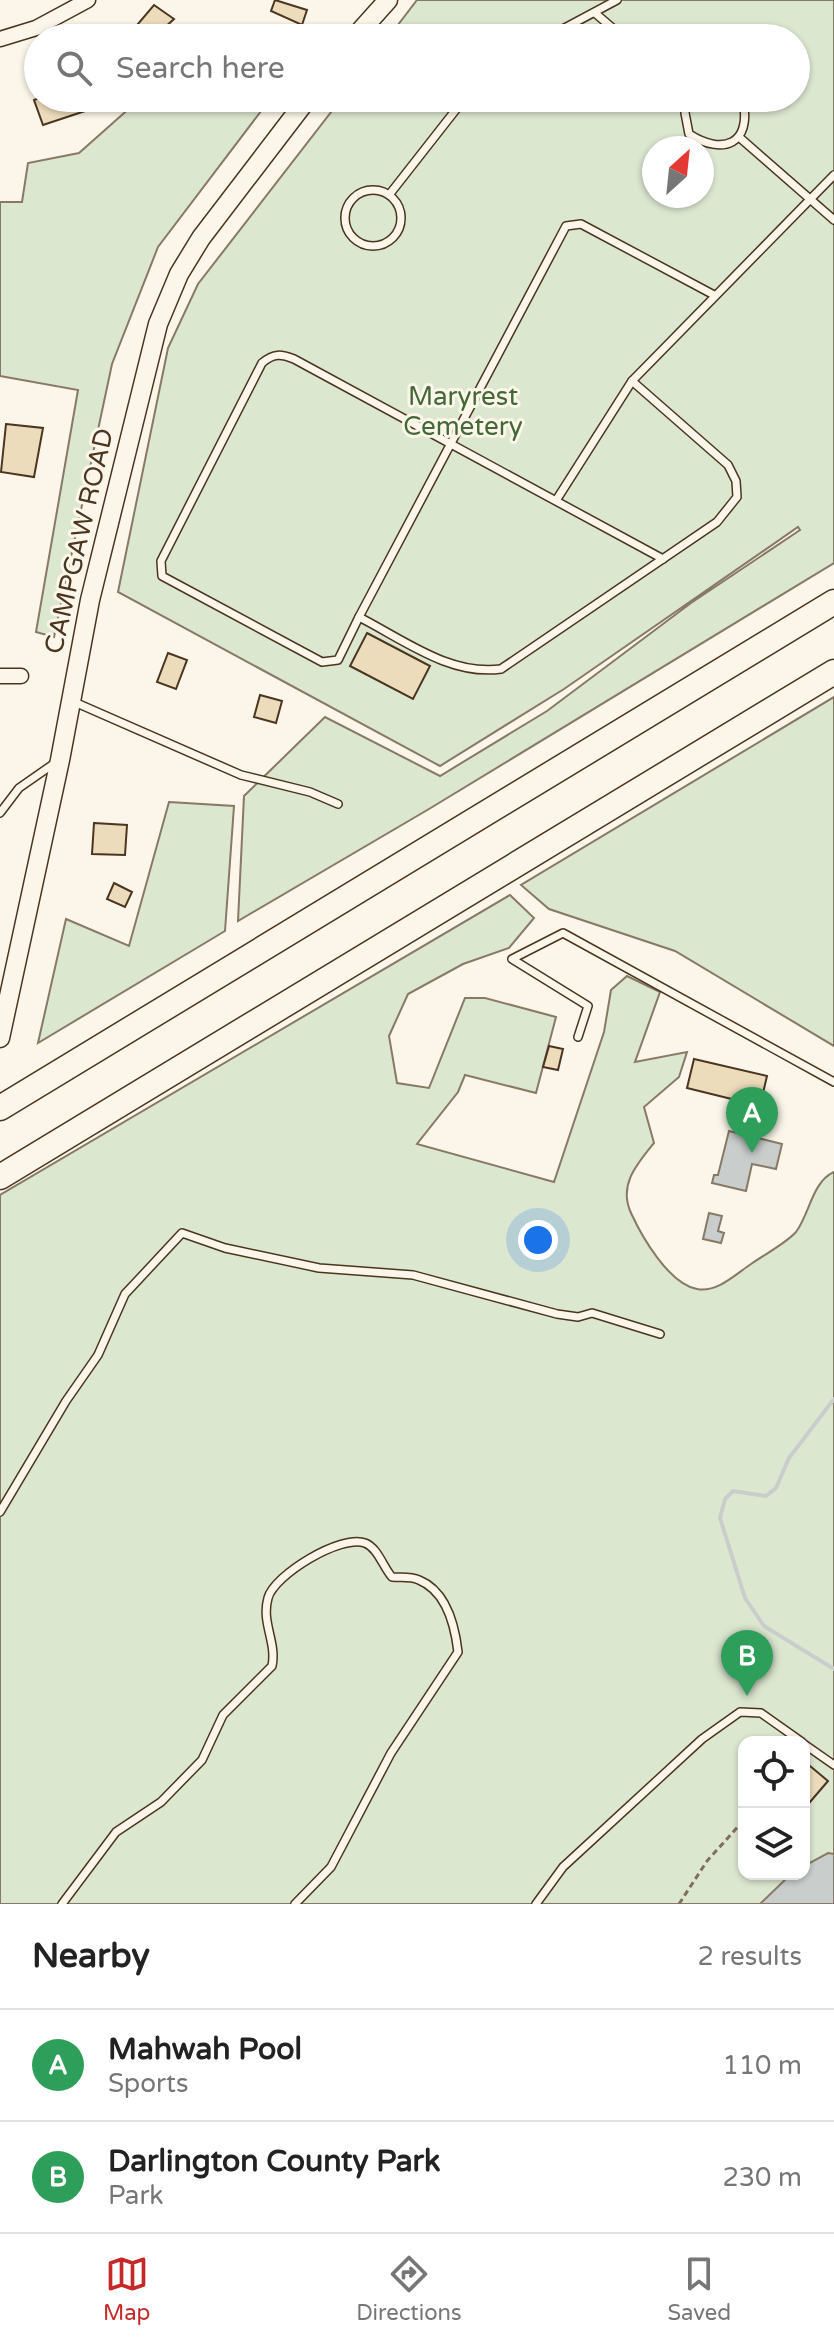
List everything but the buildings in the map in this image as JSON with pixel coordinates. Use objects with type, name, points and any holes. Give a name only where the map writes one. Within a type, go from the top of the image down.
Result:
[{"type":"highway","points":[[0,1108],[834,602]]},
{"type":"highway","points":[[0,1177],[834,672]]},
{"type":"main road","points":[[367,24],[388,0]]},
{"type":"main road","name":"CAMPGAW ROAD","points":[[0,1038],[60,760],[90,600],[158,324],[179,274],[201,238],[297,112]]},
{"type":"street","points":[[43,24],[88,0]]},
{"type":"street","points":[[0,39],[24,32]]},
{"type":"street","points":[[0,676],[21,676]]},
{"type":"lane","points":[[573,24],[617,0]]},
{"type":"lane","points":[[595,13],[608,24]]},
{"type":"lane","points":[[389,195],[454,112]]},
{"type":"lane","points":[[685,112],[689,134],[705,145],[724,147],[739,137],[747,119],[745,112]]},
{"type":"lane","points":[[739,137],[834,220]]},
{"type":"lane","points":[[557,499],[632,381],[714,295],[813,200],[834,175]]},
{"type":"lane","points":[[369,190],[389,195],[396,202],[401,219],[394,237],[375,246],[357,241],[346,227],[345,217],[351,200],[369,190]]},
{"type":"lane","points":[[663,559],[557,499],[450,443],[294,359],[281,354],[270,356],[262,363],[161,561],[162,576],[322,662],[338,660],[450,443],[566,226],[581,224],[714,295]]},
{"type":"lane","points":[[359,617],[456,668],[482,671],[501,669],[717,522],[737,497],[736,481],[728,465],[632,381]]},
{"type":"lane","points":[[70,700],[241,775],[310,792],[338,804]]},
{"type":"lane","points":[[0,813],[19,788],[60,760]]},
{"type":"lane","points":[[578,1037],[588,1006],[512,959],[563,933],[834,1082]]},
{"type":"lane","points":[[0,1512],[66,1401],[98,1355],[125,1294],[182,1233],[225,1248],[319,1268],[413,1275],[557,1314],[578,1317],[592,1313],[660,1334]]},
{"type":"lane","points":[[62,1904],[116,1832],[149,1812],[192,1772],[210,1749],[223,1715],[272,1666],[273,1648],[264,1617],[271,1588],[310,1556],[357,1541],[371,1546],[392,1577],[422,1581],[440,1598],[452,1621],[458,1652],[391,1753],[331,1867],[295,1904]]},
{"type":"lane","points":[[536,1904],[563,1867],[702,1739],[740,1712],[761,1713],[793,1736]]},
{"type":"lane","points":[[810,1748],[834,1765]]},
{"type":"path","points":[[679,1904],[707,1861],[738,1827]]},
{"type":"green space","name":"Maryrest Cemetery","points":[[417,0],[834,0],[834,563],[238,921],[244,796],[325,717],[440,776],[547,711],[691,603],[800,530],[798,527],[564,689],[440,766],[118,592],[168,348],[198,284],[331,112],[810,112],[810,24],[399,24]]},
{"type":"green space","points":[[125,112],[260,112],[158,247],[112,364],[54,637],[36,632],[78,390],[0,376],[0,202],[22,202],[28,163],[79,153]]},
{"type":"green space","points":[[834,697],[834,1046],[675,951],[549,909],[521,885]]},
{"type":"green space","points":[[169,802],[234,806],[225,931],[38,1043],[66,919],[129,946]]},
{"type":"green space","points":[[510,895],[534,918],[509,948],[463,964],[408,994],[389,1036],[397,1083],[429,1088],[465,998],[485,998],[556,1017],[536,1093],[465,1075],[458,1092],[417,1144],[554,1182],[604,1032],[611,990],[627,976],[660,992],[635,1062],[687,1052],[679,1077],[644,1107],[654,1143],[631,1175],[627,1193],[631,1213],[649,1246],[676,1278],[697,1289],[712,1288],[726,1282],[796,1232],[816,1190],[834,1172],[834,1904],[0,1904],[0,1195]]},
{"type":"shaded area","points":[[729,1131],[782,1144],[776,1169],[752,1164],[746,1191],[712,1183],[714,1175],[718,1175]]},
{"type":"shaded area","points":[[709,1213],[722,1216],[718,1231],[724,1233],[721,1243],[703,1239]]},
{"type":"shaded area","points":[[828,1853],[834,1854],[834,1904],[760,1904],[785,1880],[810,1880],[810,1863]]},
{"type":"waterway","points":[[834,1399],[789,1458],[776,1488],[766,1496],[733,1491],[725,1499],[720,1518],[745,1598],[764,1626],[834,1669]]},
{"type":"place","name":"Mahwah Pool","points":[[752,1153]]},
{"type":"place","name":"Darlington County Park","points":[[747,1696]]}]
